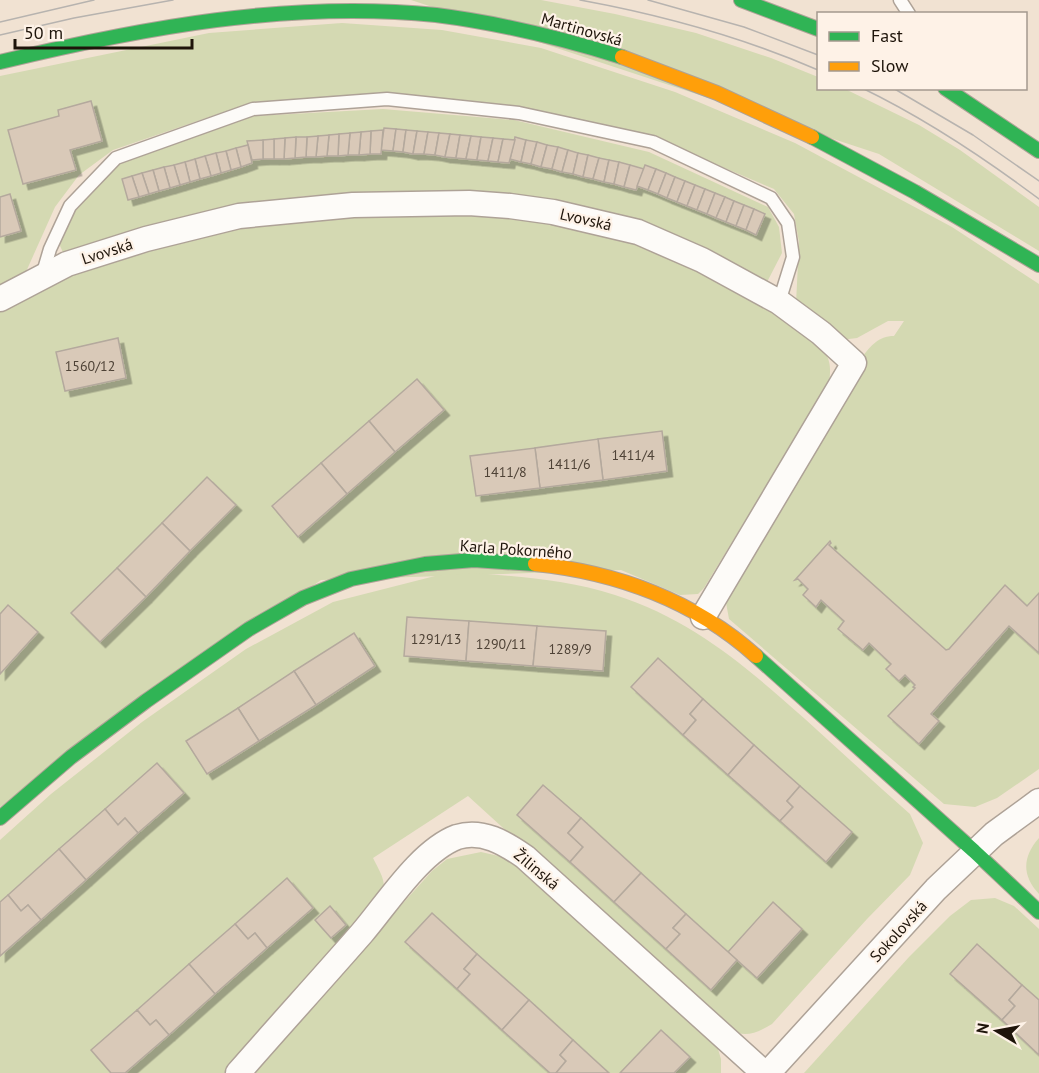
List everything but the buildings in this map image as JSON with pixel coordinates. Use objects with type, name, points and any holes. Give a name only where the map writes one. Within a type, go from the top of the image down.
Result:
[{"type":"street","points":[[741,0],[817,28]]},
{"type":"street","name":"Martinovská","points":[[0,62],[116,36],[188,24],[362,5],[504,26],[561,38],[649,66],[783,122],[841,151],[998,239],[1039,265]]},
{"type":"street","points":[[959,93],[1039,151]]},
{"type":"street","name":"Lvovská","points":[[0,298],[67,264],[115,248],[239,216],[353,205],[469,203],[553,212],[638,232],[702,260],[779,302],[821,333],[854,363],[704,617]]},
{"type":"street","name":"Karla Pokorného","points":[[0,818],[119,720],[267,618],[319,591],[344,581],[407,567],[453,561],[495,561],[547,566],[631,583],[704,617],[754,655],[1039,912]]},
{"type":"street","name":"Sokolovská","points":[[766,1073],[936,889],[974,852],[1015,817],[1039,801]]},
{"type":"street","name":"Žilinská","points":[[238,1073],[363,932],[412,872],[428,856],[445,844],[469,835],[496,839],[525,857],[766,1073]]},
{"type":"lane","points":[[42,276],[50,249],[70,206],[116,158],[253,110],[387,99],[519,113],[653,142],[771,198],[788,224],[793,257],[779,302]]},
{"type":"green space","points":[[411,0],[541,0],[696,33],[771,58],[817,77],[817,90],[847,90],[919,125],[960,150],[1039,207],[1039,251],[879,154]]},
{"type":"green space","points":[[342,23],[442,30],[541,48],[675,92],[795,143],[952,227],[1039,284],[1039,593],[1027,606],[1005,585],[946,650],[829,545],[830,542],[795,580],[798,579],[808,589],[816,606],[821,600],[844,621],[838,629],[863,650],[869,643],[891,664],[886,670],[899,681],[905,675],[915,685],[915,688],[888,716],[919,743],[939,721],[931,714],[1009,626],[1039,653],[1039,769],[997,798],[975,807],[944,804],[729,619],[725,597],[862,357],[879,340],[894,336],[904,321],[888,321],[857,338],[841,340],[796,304],[799,242],[794,214],[774,189],[654,138],[517,106],[387,94],[253,102],[113,150],[79,175],[55,207],[25,274],[0,287],[0,76],[209,33]]},
{"type":"green space","points":[[383,109],[514,120],[649,152],[768,207],[779,227],[782,253],[766,284],[688,243],[372,193],[305,196],[235,206],[65,257],[57,239],[66,217],[119,163],[252,116]]},
{"type":"green space","points":[[501,214],[592,231],[669,256],[760,303],[814,342],[827,356],[830,369],[829,383],[704,588],[698,594],[680,595],[621,570],[321,580],[0,807],[0,309],[110,260],[237,226],[310,215]]},
{"type":"green space","points":[[475,573],[528,578],[598,590],[643,605],[694,631],[739,663],[783,699],[910,814],[923,843],[910,875],[772,1024],[751,1033],[739,1033],[718,1023],[468,796],[373,858],[384,884],[380,902],[226,1073],[0,1073],[0,840],[51,794],[142,722],[246,649],[333,602],[435,576]]},
{"type":"green space","points":[[1039,838],[1039,894],[1029,880],[1026,866],[1029,852]]},
{"type":"green space","points":[[481,852],[503,857],[522,871],[717,1046],[721,1059],[721,1073],[256,1073],[255,1067],[432,871],[447,859]]},
{"type":"green space","points":[[995,898],[1014,906],[1039,929],[1039,1073],[804,1073],[909,957],[950,916],[971,900]]},
{"type":"tram line","points":[[0,22],[94,0]]},
{"type":"tram line","points":[[0,35],[74,18],[173,0]]},
{"type":"tram line","points":[[580,0],[701,28],[760,47],[817,70]]},
{"type":"tram line","points":[[648,0],[744,27],[817,55]]},
{"type":"tram line","points":[[866,90],[954,139],[1039,199]]},
{"type":"tram line","points":[[896,90],[973,135],[1039,181]]},
{"type":"traffic: fast","points":[[741,0],[817,29]]},
{"type":"traffic: fast","points":[[0,62],[161,28],[271,14],[326,11],[381,11],[460,18],[530,32],[622,57]]},
{"type":"traffic: fast","points":[[948,90],[1039,151]]},
{"type":"traffic: fast","points":[[812,137],[915,192],[1039,265]]},
{"type":"traffic: fast","points":[[0,818],[71,757],[146,701],[249,629],[303,598],[351,579],[425,564],[474,560],[535,564]]},
{"type":"traffic: fast","points":[[756,656],[1039,912]]},
{"type":"traffic: slow","points":[[622,57],[717,93],[812,137]]},
{"type":"traffic: slow","points":[[535,564],[595,574],[653,592],[707,620],[756,656]]}]
